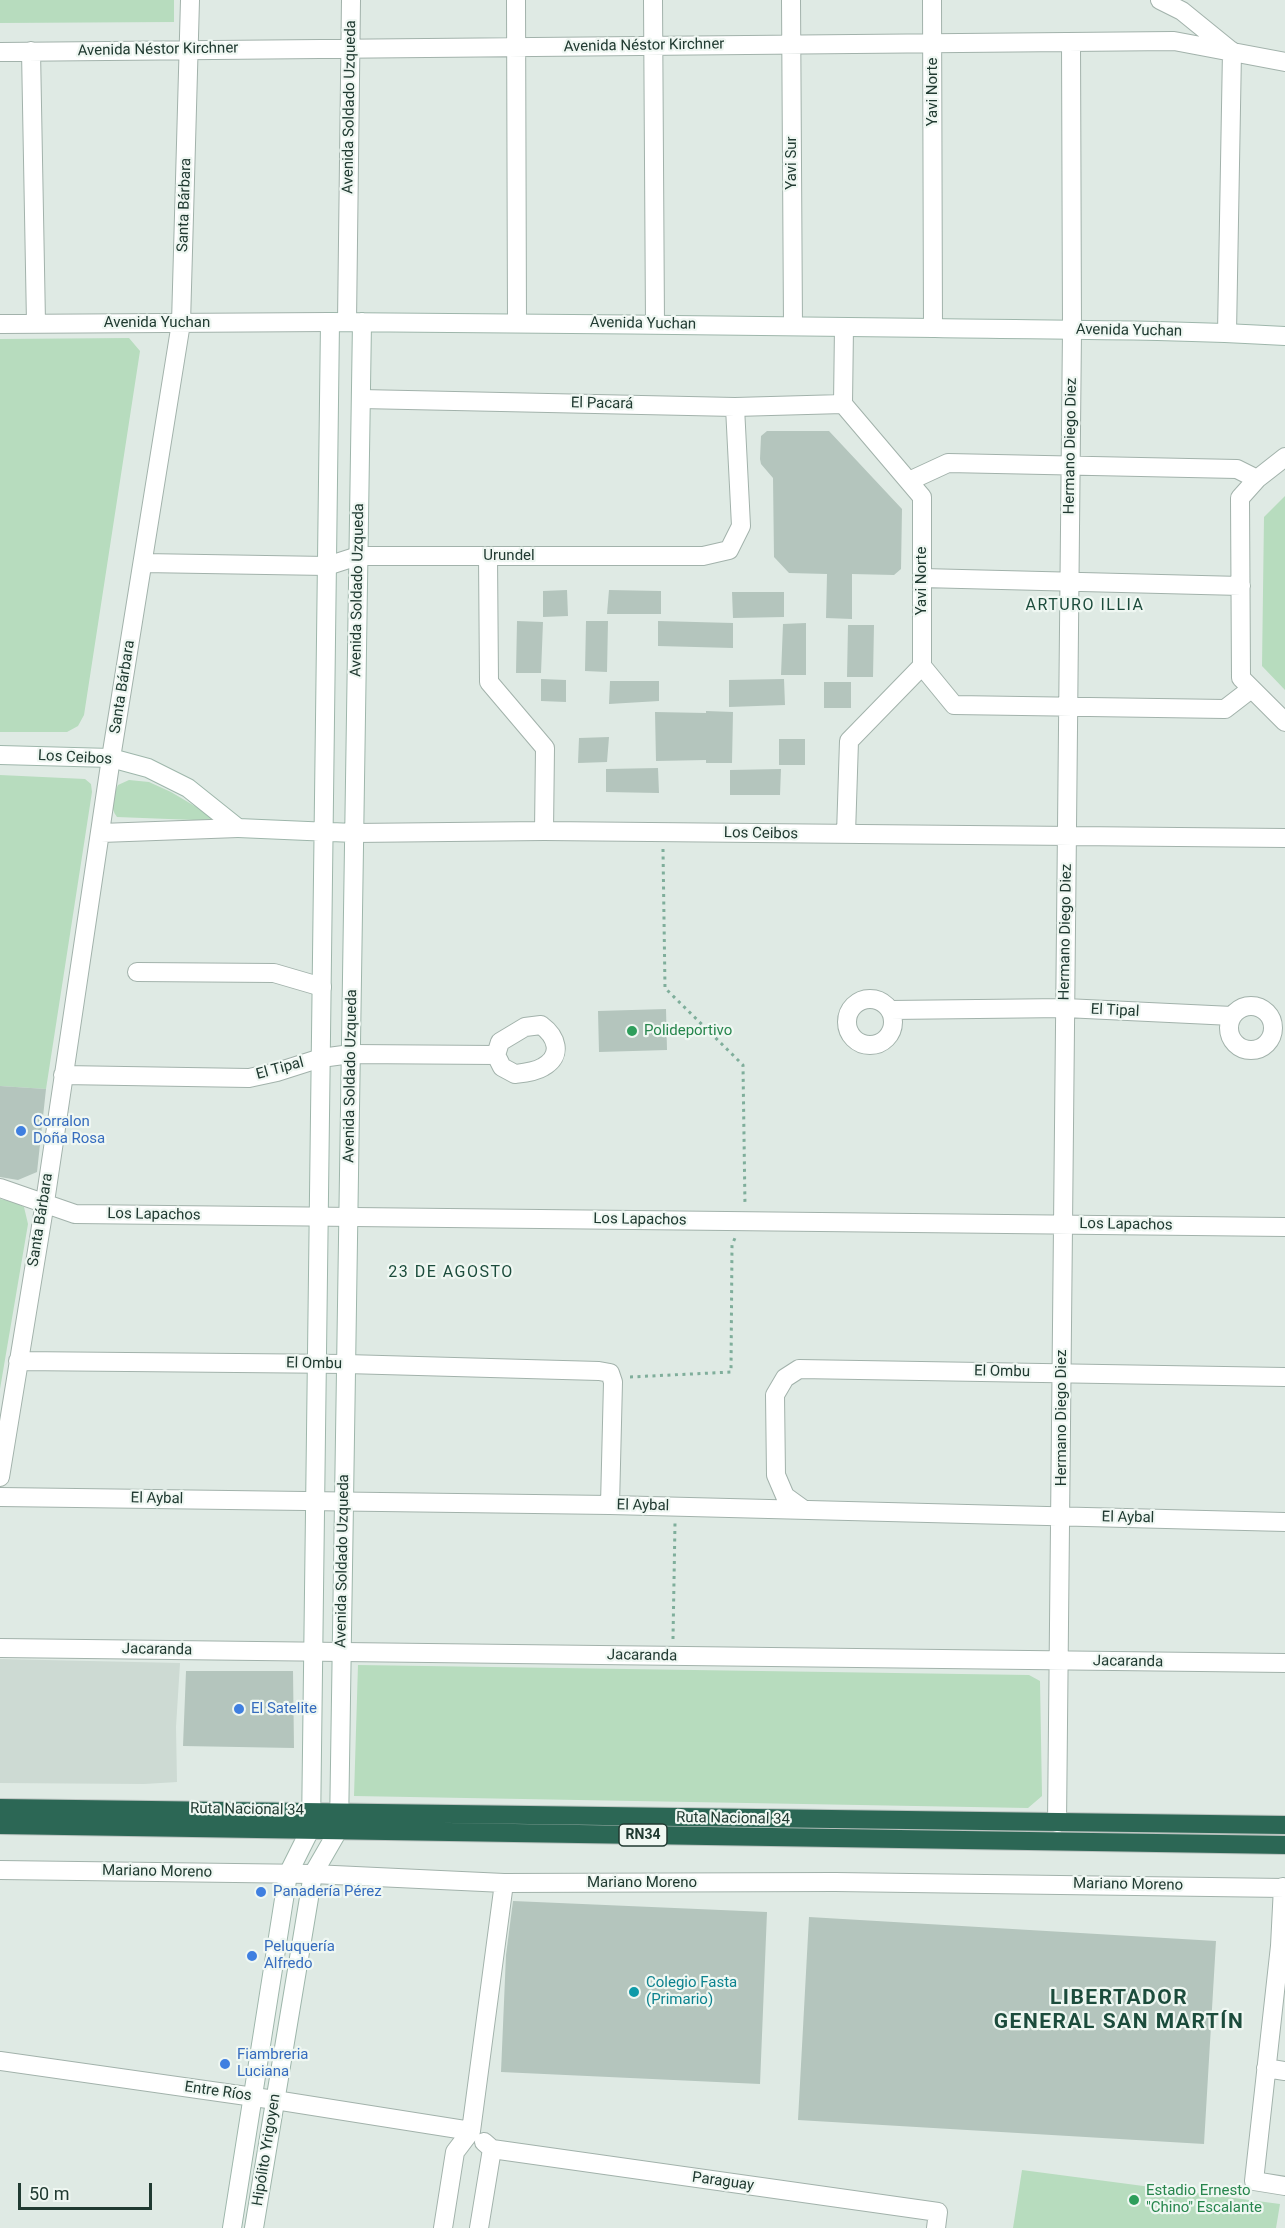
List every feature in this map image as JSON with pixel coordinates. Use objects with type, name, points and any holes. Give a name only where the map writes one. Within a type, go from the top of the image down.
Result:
[{"type":"highway","name":"Ruta Nacional 34","points":[[0,1808],[339,1821],[1285,1845]]},
{"type":"highway","name":"Ruta Nacional 34","points":[[0,1825],[311,1820]]},
{"type":"highway","name":"Ruta Nacional 34","points":[[339,1821],[1285,1826]]},
{"type":"street","name":"Santa Bárbara","points":[[0,1477],[45,1202],[111,758],[181,323],[189,0]]},
{"type":"street","name":"Avenida Soldado Uzqueda","points":[[311,1820],[327,566],[347,322],[351,0]]},
{"type":"street","points":[[516,0],[517,322]]},
{"type":"street","points":[[653,0],[655,324]]},
{"type":"street","name":"Yavi Sur","points":[[791,0],[793,326]]},
{"type":"street","name":"Yavi Norte","points":[[932,0],[933,328]]},
{"type":"street","points":[[1160,0],[1182,11],[1232,51],[1227,333]]},
{"type":"street","name":"Avenida Néstor Kirchner","points":[[0,52],[1174,41],[1285,62]]},
{"type":"street","name":"Hermano Diego Diez","points":[[1057,1823],[1062,1516],[1071,465],[1071,42]]},
{"type":"street","points":[[31,51],[36,323]]},
{"type":"street","name":"Avenida Soldado Uzqueda","points":[[339,1821],[361,399],[347,322]]},
{"type":"street","name":"Avenida Yuchan","points":[[0,324],[517,322],[1072,330],[1285,336]]},
{"type":"street","points":[[843,404],[844,327]]},
{"type":"street","name":"El Pacará","points":[[361,399],[735,407],[843,404]]},
{"type":"street","name":"Yavi Norte","points":[[843,404],[922,496],[922,666]]},
{"type":"street","name":"Urundel","points":[[143,564],[327,566],[358,556],[703,556],[729,550],[741,526],[735,407]]},
{"type":"street","points":[[1285,457],[1257,479],[1240,498],[1241,678],[1285,722]]},
{"type":"street","points":[[909,481],[948,463],[1237,469],[1257,479]]},
{"type":"street","points":[[488,556],[489,682],[545,748],[544,831]]},
{"type":"street","points":[[922,578],[1241,586]]},
{"type":"street","points":[[846,834],[849,741],[922,666],[954,705],[1225,709],[1251,688]]},
{"type":"street","name":"Los Ceibos","points":[[0,755],[111,758],[148,768],[188,788],[238,828]]},
{"type":"street","name":"Los Ceibos","points":[[101,833],[238,828],[354,833],[544,831],[1285,838]]},
{"type":"street","points":[[137,972],[274,973],[322,987]]},
{"type":"street","name":"El Tipal","points":[[890,1010],[1065,1008],[1232,1016]]},
{"type":"street","name":"El Tipal","points":[[63,1075],[249,1077],[277,1072],[321,1058],[351,1054],[496,1055]]},
{"type":"street","name":"Los Lapachos","points":[[0,1188],[75,1214],[1285,1227]]},
{"type":"street","name":"El Ombu","points":[[18,1361],[346,1364],[599,1371],[610,1375]]},
{"type":"street","name":"El Ombu","points":[[803,1509],[785,1496],[776,1475],[775,1395],[784,1378],[799,1369],[1285,1377]]},
{"type":"street","points":[[610,1375],[613,1382],[610,1505]]},
{"type":"street","name":"El Aybal","points":[[0,1497],[675,1506],[1285,1522]]},
{"type":"street","name":"Jacaranda","points":[[0,1648],[1285,1664]]},
{"type":"street","name":"Hipólito Yrigoyen","points":[[232,2228],[288,1874],[311,1820]]},
{"type":"street","name":"Hipólito Yrigoyen","points":[[254,2228],[314,1874],[339,1821]]},
{"type":"street","name":"Mariano Moreno","points":[[0,1870],[314,1874],[504,1883],[835,1882],[1284,1887]]},
{"type":"street","points":[[443,2228],[455,2152],[471,2131],[504,1883]]},
{"type":"street","points":[[1284,1887],[1282,1946],[1254,2181],[1285,2186]]},
{"type":"street","name":"Entre Ríos","points":[[0,2061],[275,2100],[471,2131]]},
{"type":"street","points":[[1266,2068],[1285,2071]]},
{"type":"street","points":[[471,2131],[492,2149],[480,2228]]},
{"type":"street","name":"Paraguay","points":[[492,2149],[938,2212],[936,2228]]},
{"type":"path","points":[[610,1375],[732,1372],[732,1245],[745,1208],[743,1065],[664,988],[663,832]]},
{"type":"path","points":[[673,1656],[675,1506]]},
{"type":"shaded area","points":[[0,1659],[180,1663],[176,1727],[177,1782],[144,1784],[0,1783]]},
{"type":"green space","points":[[0,0],[174,0],[174,22],[0,23]]},
{"type":"green space","points":[[129,338],[140,351],[84,715],[78,726],[67,732],[0,732],[0,339]]},
{"type":"green space","points":[[1285,496],[1285,690],[1262,666],[1264,517]]},
{"type":"green space","points":[[0,775],[85,779],[91,784],[92,792],[46,1089],[0,1086]]},
{"type":"green space","points":[[129,780],[149,782],[171,792],[220,821],[117,817],[112,805],[115,793],[118,785]]},
{"type":"green space","points":[[0,1199],[24,1207],[28,1224],[0,1389]]},
{"type":"green space","points":[[358,1665],[1029,1675],[1040,1681],[1042,1796],[1028,1808],[354,1796]]},
{"type":"green space","name":"Estadio Ernesto \"Chino\" Escalante","points":[[1022,2170],[1280,2204],[1276,2228],[1013,2228]]},
{"type":"building","points":[[767,431],[829,431],[902,509],[901,569],[894,575],[852,574],[852,619],[826,618],[827,574],[789,573],[774,557],[773,478],[761,464],[760,459],[761,436]]},
{"type":"building","points":[[567,590],[568,616],[543,617],[543,591]]},
{"type":"building","points":[[609,590],[661,591],[661,614],[607,614]]},
{"type":"building","points":[[732,592],[784,592],[784,617],[733,618]]},
{"type":"building","points":[[517,621],[543,622],[541,673],[516,673]]},
{"type":"building","points":[[586,621],[608,621],[607,672],[585,671]]},
{"type":"building","points":[[658,621],[733,623],[733,648],[658,646]]},
{"type":"building","points":[[806,623],[806,675],[781,675],[783,624]]},
{"type":"building","points":[[848,625],[874,625],[873,677],[847,677]]},
{"type":"building","points":[[541,679],[566,680],[566,702],[541,701]]},
{"type":"building","points":[[784,679],[785,705],[729,707],[729,680]]},
{"type":"building","points":[[610,681],[659,681],[659,701],[609,704]]},
{"type":"building","points":[[824,682],[851,682],[851,708],[824,708]]},
{"type":"building","points":[[706,711],[733,712],[732,763],[706,763],[706,760],[656,761],[655,712],[706,713]]},
{"type":"building","points":[[609,737],[607,762],[578,763],[579,738]]},
{"type":"building","points":[[779,739],[805,739],[805,765],[779,765]]},
{"type":"building","points":[[658,768],[659,793],[606,792],[606,769]]},
{"type":"building","points":[[781,769],[780,795],[730,795],[730,770]]},
{"type":"building","name":"Polideportivo","points":[[666,1009],[667,1050],[599,1052],[598,1011]]},
{"type":"building","name":"Corralon Doña Rosa","points":[[0,1086],[46,1089],[37,1172],[18,1180],[0,1177]]},
{"type":"building","name":"El Satelite","points":[[186,1671],[293,1671],[294,1748],[183,1746]]},
{"type":"building","name":"Colegio Fasta (Primario)","points":[[513,1901],[767,1912],[760,2084],[501,2072],[506,1955]]},
{"type":"building","points":[[809,1917],[1216,1941],[1204,2144],[798,2120]]},
{"type":"place","name":"Polideportivo","points":[[632,1031]]},
{"type":"place","name":"Corralon Doña Rosa","points":[[21,1131]]},
{"type":"place","name":"El Satelite","points":[[239,1709]]},
{"type":"place","name":"Panadería Pérez","points":[[261,1892]]},
{"type":"place","name":"Peluquería Alfredo","points":[[252,1956]]},
{"type":"place","name":"Colegio Fasta (Primario)","points":[[634,1992]]},
{"type":"place","name":"Fiambreria Luciana","points":[[225,2064]]},
{"type":"place","name":"Estadio Ernesto \"Chino\" Escalante","points":[[1134,2200]]},
{"type":"district","name":"ARTURO ILLIA","points":[[1085,606]]},
{"type":"district","name":"23 DE AGOSTO","points":[[451,1273]]},
{"type":"district","name":"LIBERTADOR GENERAL SAN MARTÍN","points":[[1119,2011]]}]
